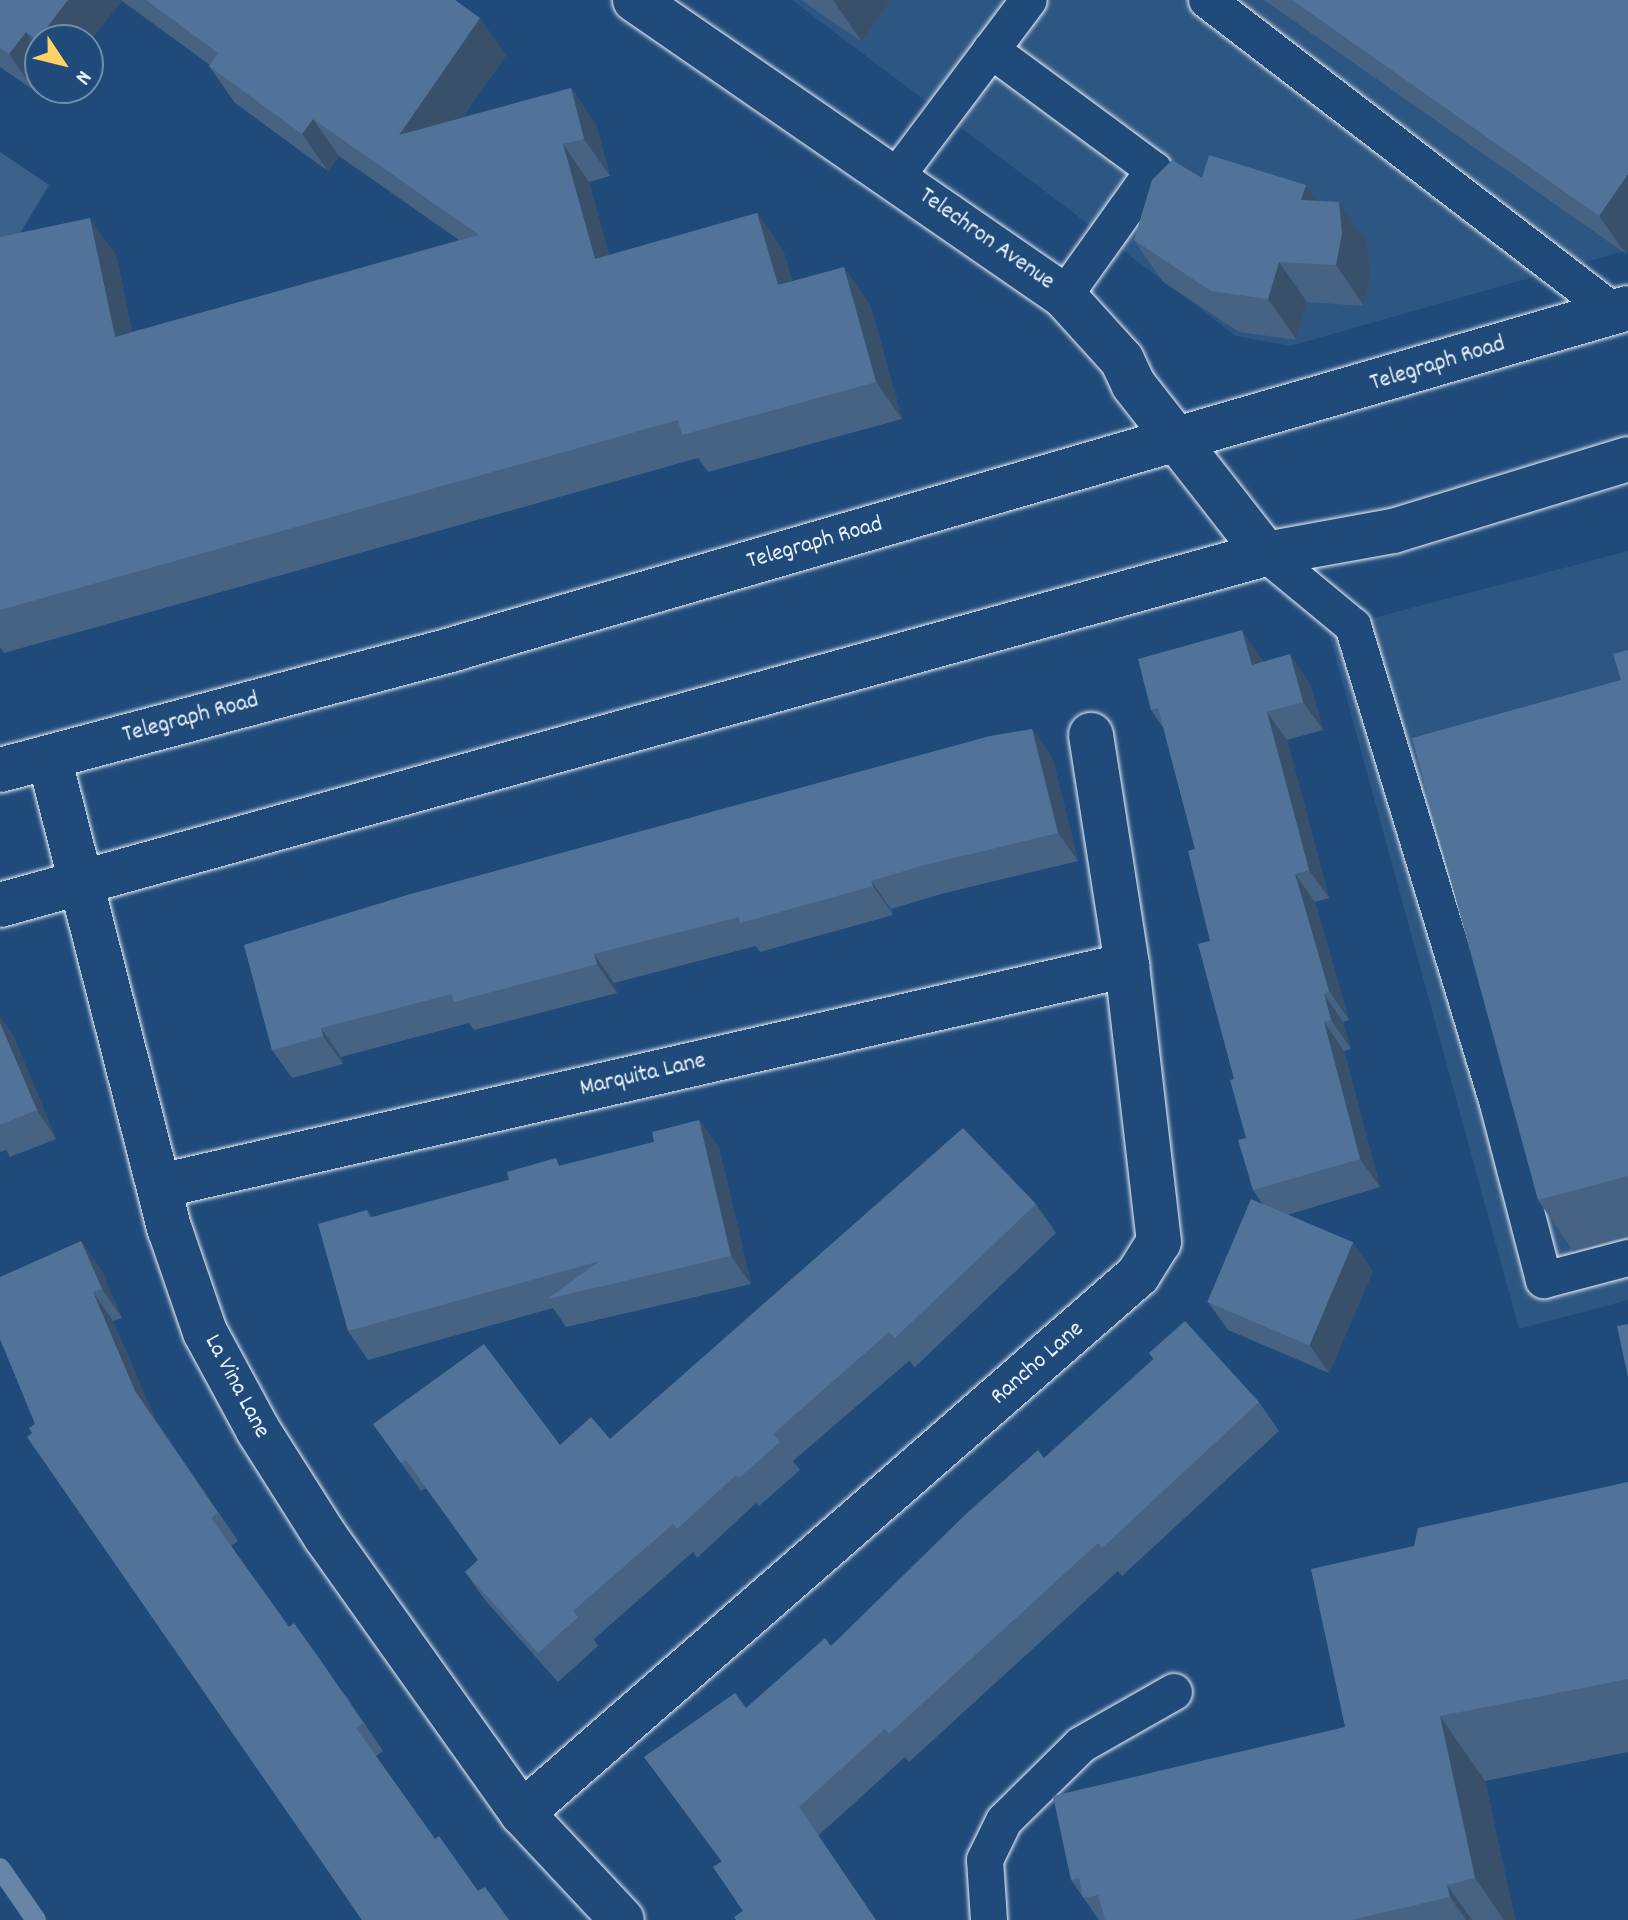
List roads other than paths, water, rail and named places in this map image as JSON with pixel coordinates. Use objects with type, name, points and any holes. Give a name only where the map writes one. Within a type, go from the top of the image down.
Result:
[{"type":"street","name":"Telechron Avenue","points":[[635,0],[896,177],[1064,296],[1122,360],[1133,384],[1181,439],[1266,554]]},
{"type":"street","name":"Telegraph Road","points":[[0,770],[457,648],[1621,310]]},
{"type":"street","points":[[0,905],[1266,554],[1393,531],[1628,459]]},
{"type":"street","name":"Rancho Lane","points":[[522,1813],[1138,1275],[1159,1242],[1127,965],[1091,735]]},
{"type":"street","name":"La Vina Lane","points":[[49,757],[160,1186],[205,1332],[258,1430],[325,1536],[522,1813],[622,1920]]},
{"type":"street","name":"Marquita Lane","points":[[160,1186],[1127,965]]},
{"type":"lane","points":[[896,177],[1029,0]]},
{"type":"lane","points":[[1207,0],[1621,310]]},
{"type":"lane","points":[[991,50],[1154,170],[1064,296]]},
{"type":"lane","points":[[1266,554],[1353,626],[1497,1100],[1544,1280],[1628,1258]]},
{"type":"lane","points":[[989,1920],[985,1860],[1004,1821],[1081,1745],[1174,1692]]},
{"type":"waterway","points":[[0,1868],[36,1920]]}]
